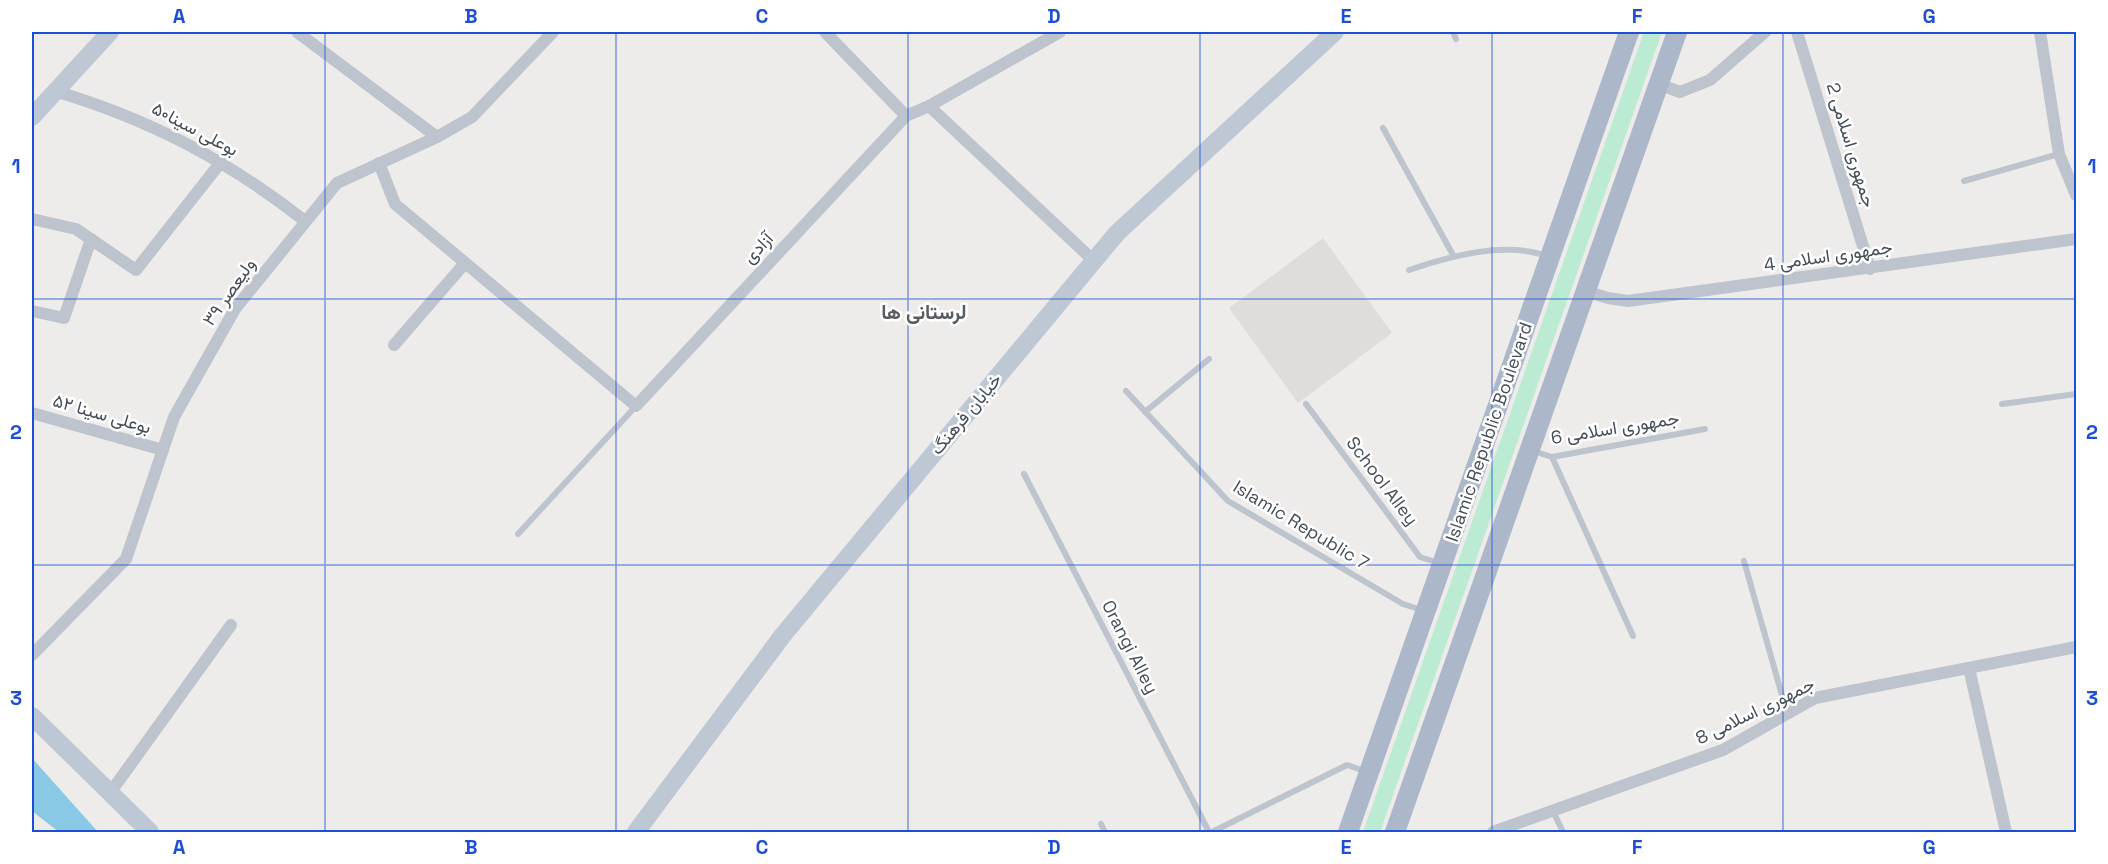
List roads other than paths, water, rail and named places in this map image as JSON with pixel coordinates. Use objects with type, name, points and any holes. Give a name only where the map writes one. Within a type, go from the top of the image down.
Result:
[{"type":"main road","name":"Islamic Republic Boulevard","points":[[1348,832],[1629,32]]},
{"type":"main road","points":[[1395,832],[1677,32]]},
{"type":"street","points":[[32,117],[110,32]]},
{"type":"street","points":[[297,32],[437,136]]},
{"type":"street","name":"ولیعصر ۳۹","points":[[32,655],[126,559],[174,417],[234,309],[305,221],[337,183],[472,117],[553,32]]},
{"type":"street","points":[[825,32],[906,116]]},
{"type":"street","name":"آزادی","points":[[636,405],[906,116],[929,106],[1060,32]]},
{"type":"street","name":"خیابان فرهنگ","points":[[636,832],[783,635],[1117,233],[1335,32]]},
{"type":"street","points":[[1658,84],[1680,92],[1710,80],[1765,32]]},
{"type":"street","name":"جمهوری اسلامی 2","points":[[1797,32],[1870,269]]},
{"type":"street","points":[[2040,32],[2059,154],[2076,195]]},
{"type":"street","name":"بوعلی سینا۵۰","points":[[55,91],[111,108],[153,125],[221,162],[305,221]]},
{"type":"street","points":[[929,106],[1094,261]]},
{"type":"street","points":[[32,219],[76,229],[136,270],[221,162]]},
{"type":"street","points":[[379,163],[395,204],[636,405]]},
{"type":"street","points":[[32,311],[64,318],[91,239]]},
{"type":"street","name":"جمهوری اسلامی 4","points":[[1586,291],[1628,301],[2076,239]]},
{"type":"street","points":[[394,345],[465,262]]},
{"type":"street","name":"بوعلی سینا ۵۲","points":[[32,413],[163,450]]},
{"type":"street","points":[[110,793],[231,625]]},
{"type":"street","name":"جمهوری اسلامی 8","points":[[1494,832],[1723,750],[1815,698],[2076,647]]},
{"type":"street","points":[[1969,668],[2006,832]]},
{"type":"street","points":[[32,716],[150,832]]},
{"type":"lane","points":[[1453,32],[1456,39]]},
{"type":"lane","points":[[1383,128],[1453,255]]},
{"type":"lane","points":[[1964,182],[2059,154]]},
{"type":"lane","points":[[1409,270],[1453,255],[1528,249],[1550,257]]},
{"type":"lane","points":[[1145,412],[1209,359]]},
{"type":"lane","name":"Islamic Republic 7","points":[[1126,391],[1228,501],[1403,604],[1425,612]]},
{"type":"lane","points":[[2002,404],[2076,394]]},
{"type":"lane","name":"School Alley","points":[[1306,404],[1420,556],[1442,564]]},
{"type":"lane","name":"آزادی","points":[[518,534],[636,405]]},
{"type":"lane","name":"جمهوری اسلامی 6","points":[[1530,449],[1552,457],[1705,429]]},
{"type":"lane","points":[[1552,457],[1633,636]]},
{"type":"lane","name":"Orangi Alley","points":[[1024,474],[1211,832],[1347,765],[1369,772]]},
{"type":"lane","points":[[1744,561],[1787,714]]},
{"type":"lane","points":[[1553,811],[1563,832]]},
{"type":"lane","points":[[1101,824],[1105,832]]},
{"type":"water","points":[[32,758],[98,832],[59,832],[32,811]]},
{"type":"district","name":"لرستانی ها","points":[[924,312]]}]
